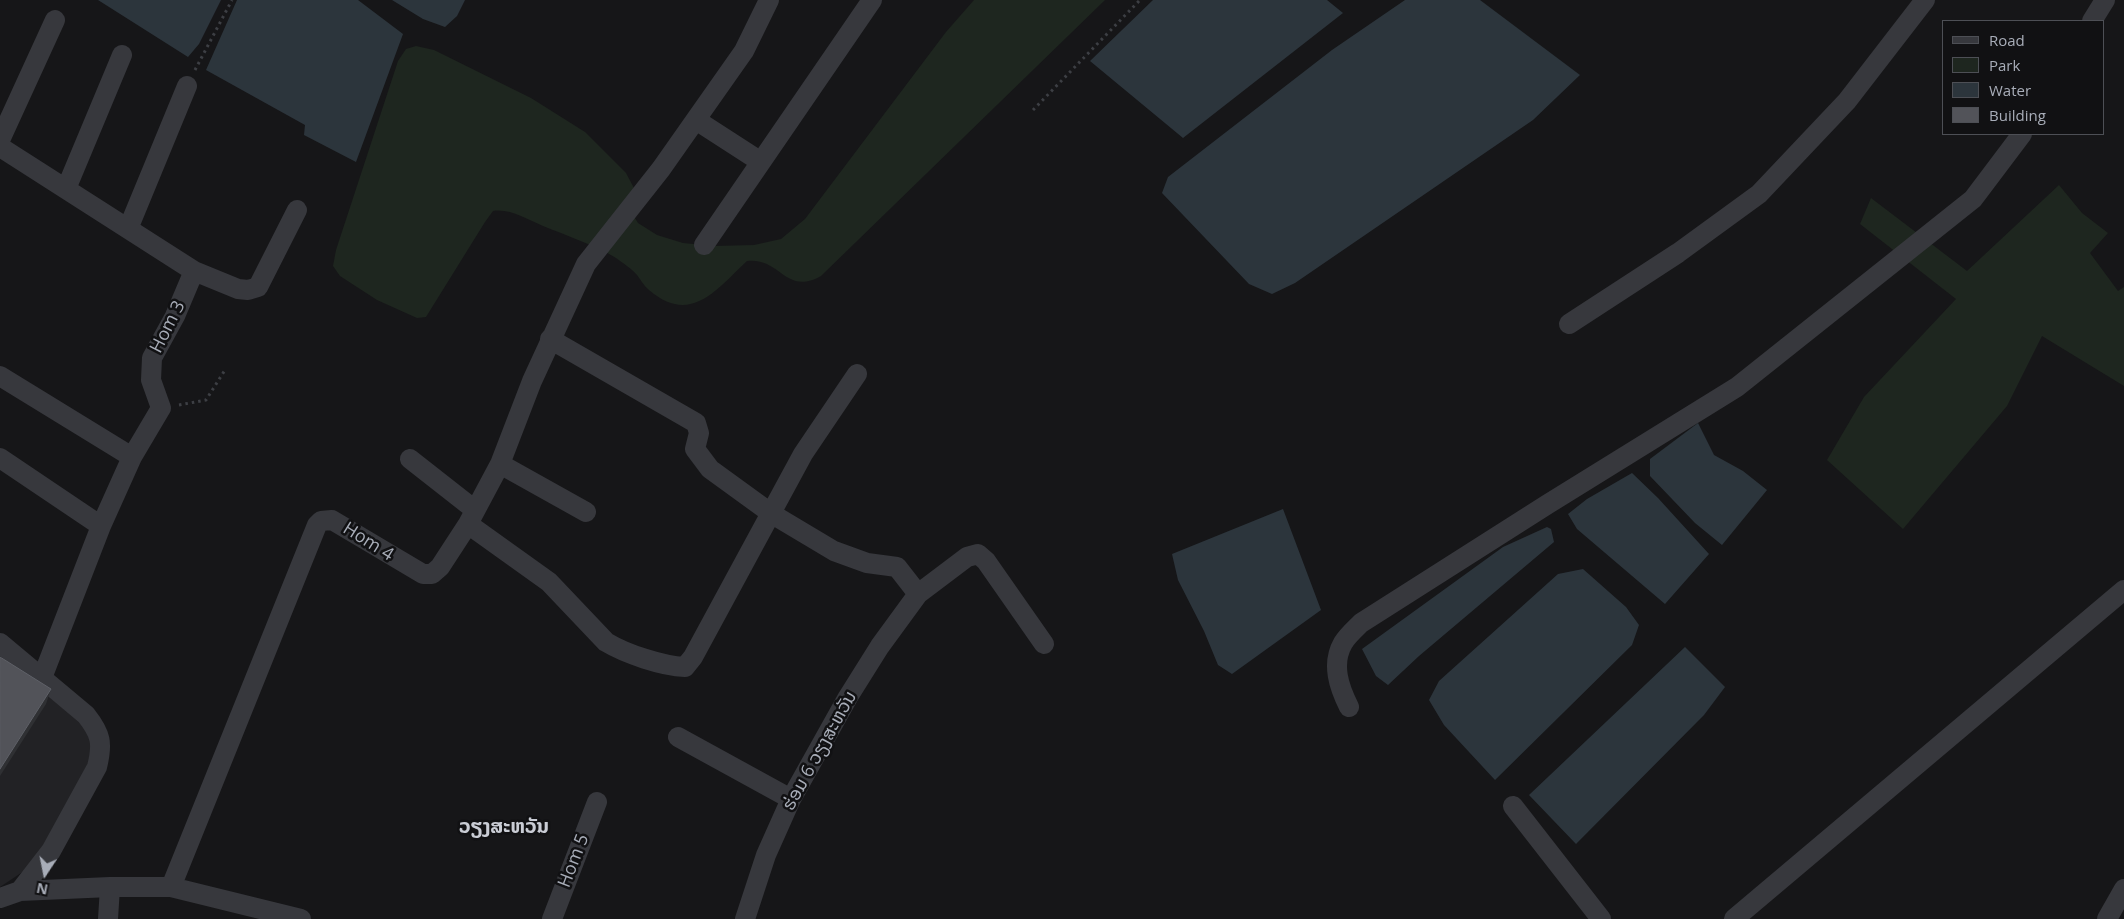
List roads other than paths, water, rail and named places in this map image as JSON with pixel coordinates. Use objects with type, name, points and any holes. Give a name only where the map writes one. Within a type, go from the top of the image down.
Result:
[{"type":"street","name":"Hom 4","points":[[171,887],[317,525],[321,521],[332,520],[423,574],[432,574],[440,567],[472,517],[500,464],[532,380],[586,264],[661,169],[744,51],[769,0]]},
{"type":"street","points":[[704,245],[872,0]]},
{"type":"street","points":[[1569,324],[1678,253],[1759,194],[1847,101],[1925,0]]},
{"type":"street","points":[[2093,20],[2105,0]]},
{"type":"street","points":[[0,140],[55,20]]},
{"type":"street","points":[[66,190],[122,55]]},
{"type":"street","points":[[128,229],[187,86]]},
{"type":"street","points":[[696,120],[761,162]]},
{"type":"street","points":[[1349,706],[1340,690],[1336,662],[1343,642],[1361,623],[1737,387],[1973,198],[2021,135]]},
{"type":"street","points":[[0,147],[194,271],[238,289],[248,290],[258,287],[297,210]]},
{"type":"street","name":"Hom 3","points":[[132,457],[161,408],[151,380],[152,358],[175,316],[194,271]]},
{"type":"street","points":[[550,339],[696,423],[699,433],[695,449],[710,469],[772,514],[834,551],[867,563],[897,567],[918,594]]},
{"type":"street","points":[[410,459],[472,517],[549,582],[606,642],[616,648],[672,666],[685,667],[693,657],[803,454],[858,374]]},
{"type":"street","points":[[0,376],[132,457],[101,526],[42,678]]},
{"type":"street","points":[[0,458],[101,526]]},
{"type":"street","points":[[500,464],[586,512]]},
{"type":"street","name":"ຮ່ອມ 6 ວຽງສະຫວັນ","points":[[745,919],[766,855],[791,799],[848,697],[880,646],[918,594],[967,558],[978,554],[986,561],[1044,644]]},
{"type":"street","points":[[1734,919],[2124,590]]},
{"type":"street","points":[[0,643],[86,715],[99,735],[101,753],[97,767],[52,850],[20,891]]},
{"type":"street","points":[[678,737],[791,799]]},
{"type":"street","name":"Hom 5","points":[[552,919],[597,802]]},
{"type":"street","points":[[1513,806],[1601,919]]},
{"type":"street","points":[[108,919],[110,887]]},
{"type":"street","points":[[0,898],[20,891],[110,887],[171,887],[301,919]]},
{"type":"street","points":[[2107,919],[2124,889]]},
{"type":"water","points":[[98,0],[221,0],[199,44],[188,57]]},
{"type":"water","points":[[237,0],[358,0],[403,34],[356,162],[304,135],[305,125],[206,70]]},
{"type":"water","points":[[392,0],[465,0],[457,16],[445,27],[423,19]]},
{"type":"water","points":[[1153,0],[1327,0],[1343,13],[1183,138],[1090,61]]},
{"type":"water","points":[[1405,0],[1480,0],[1580,75],[1533,120],[1295,283],[1272,294],[1249,284],[1162,193],[1168,177],[1332,50]]},
{"type":"water","points":[[1698,423],[1714,455],[1743,471],[1767,490],[1722,545],[1695,523],[1650,476],[1650,459]]},
{"type":"water","points":[[1632,473],[1658,498],[1709,554],[1665,604],[1577,529],[1568,514],[1587,499]]},
{"type":"water","points":[[1283,509],[1321,610],[1232,674],[1218,665],[1204,631],[1178,580],[1172,554]]},
{"type":"water","points":[[1547,527],[1551,529],[1554,542],[1419,656],[1388,685],[1376,676],[1362,649],[1503,547]]},
{"type":"water","points":[[1583,569],[1626,607],[1639,625],[1632,645],[1495,780],[1444,725],[1429,700],[1439,681],[1558,574]]},
{"type":"water","points":[[1685,647],[1725,687],[1704,715],[1576,844],[1529,795]]},
{"type":"district","name":"ວຽງສະຫວັນ","points":[[504,827]]}]
